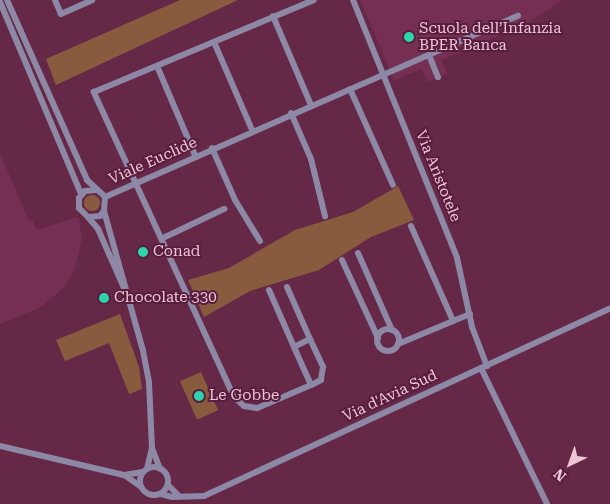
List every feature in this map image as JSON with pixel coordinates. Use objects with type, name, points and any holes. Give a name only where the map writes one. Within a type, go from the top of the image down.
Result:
[{"type":"street","points":[[7,0],[87,180],[105,197],[104,211],[147,369],[152,448],[160,469],[167,477],[168,485],[179,496]]},
{"type":"street","points":[[55,0],[61,14],[92,0]]},
{"type":"street","points":[[287,286],[324,372],[321,380],[311,385],[257,408],[248,408],[236,400],[163,238],[134,182],[94,92],[314,0]]},
{"type":"street","name":"Via Aristotele","points":[[353,0],[457,258],[484,367],[547,504]]},
{"type":"street","points":[[0,2],[81,194],[78,208],[98,228],[128,299]]},
{"type":"street","points":[[273,16],[311,105]]},
{"type":"street","name":"Viale Euclide","points":[[105,197],[134,182],[252,130],[518,16]]},
{"type":"street","points":[[214,42],[252,130]]},
{"type":"street","points":[[429,55],[438,77]]},
{"type":"street","points":[[157,66],[196,155]]},
{"type":"street","points":[[350,89],[393,185]]},
{"type":"street","points":[[291,113],[311,159],[325,216]]},
{"type":"street","name":"Viale Euclide","points":[[212,148],[234,200],[260,241]]},
{"type":"street","points":[[81,194],[96,190]]},
{"type":"street","points":[[163,238],[224,209]]},
{"type":"street","points":[[88,217],[94,218],[104,211]]},
{"type":"street","points":[[411,226],[453,321]]},
{"type":"street","points":[[358,253],[392,330],[399,338],[398,344]]},
{"type":"street","points":[[342,260],[378,338],[380,348],[387,351],[398,344],[470,314]]},
{"type":"street","points":[[269,290],[311,385]]},
{"type":"street","name":"Via d'Avia Sud","points":[[161,494],[204,496],[610,308]]},
{"type":"street","points":[[378,338],[383,331],[392,330]]},
{"type":"street","points":[[294,347],[310,339]]},
{"type":"street","points":[[0,446],[124,475],[151,495],[161,494],[168,485]]},
{"type":"street","points":[[140,486],[152,448]]},
{"type":"street","points":[[124,475],[160,469]]},
{"type":"shaded area","points":[[180,0],[238,0],[56,85],[46,59]]},
{"type":"shaded area","points":[[360,0],[563,0],[524,25],[442,60],[447,74],[428,82],[422,69],[394,80]]},
{"type":"shaded area","points":[[0,153],[29,221],[32,220],[37,230],[76,217],[79,219],[82,239],[74,271],[63,288],[41,307],[0,324]]},
{"type":"shaded area","points":[[398,186],[414,220],[371,237],[319,270],[250,291],[204,317],[188,280],[229,268],[295,230],[353,212]]},
{"type":"shaded area","points":[[89,195],[95,195],[100,200],[98,209],[89,211],[84,206],[84,200]]},
{"type":"shaded area","points":[[120,314],[139,367],[142,389],[129,394],[109,343],[65,361],[56,340]]},
{"type":"shaded area","name":"Le Gobbe","points":[[201,372],[218,410],[197,420],[180,381]]},
{"type":"place","name":"Scuola dell’Infanzia BPER Banca","points":[[409,37]]},
{"type":"place","name":"Conad","points":[[143,252]]},
{"type":"place","name":"Chocolate 330","points":[[104,298]]},
{"type":"place","name":"Le Gobbe","points":[[199,396]]}]
